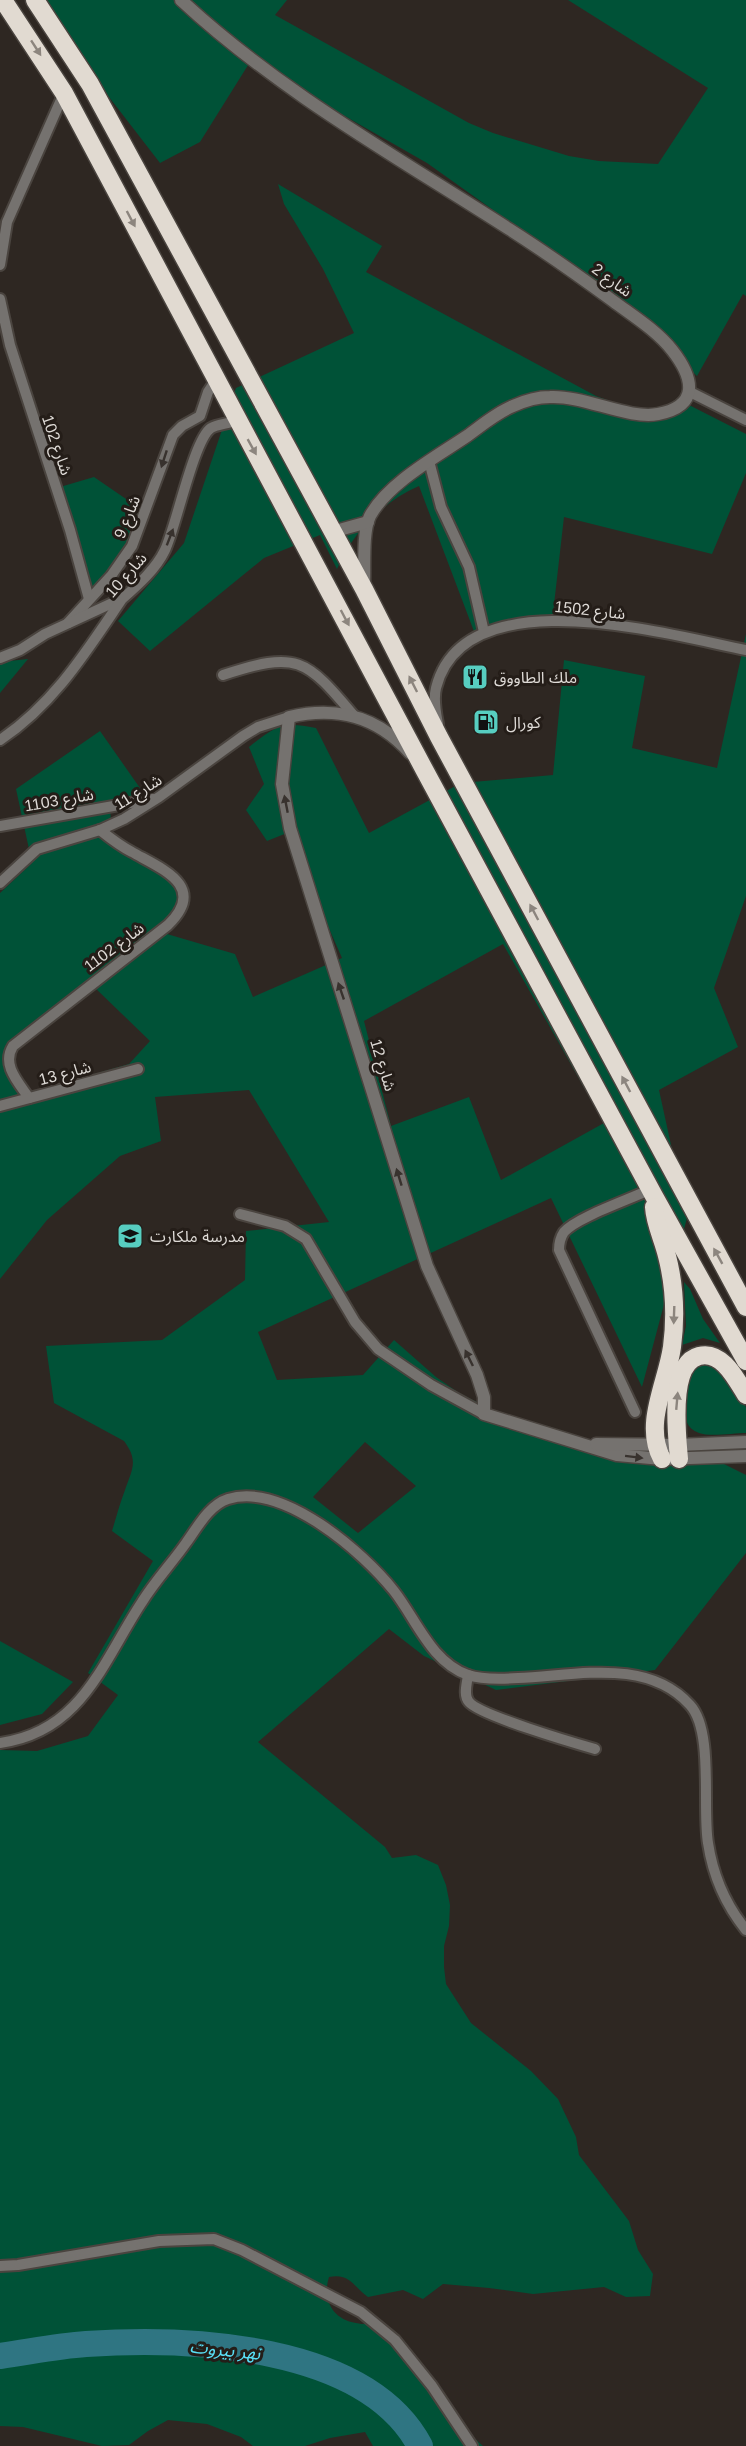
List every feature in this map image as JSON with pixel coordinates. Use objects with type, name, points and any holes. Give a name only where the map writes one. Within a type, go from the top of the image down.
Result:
[{"type":"highway","points":[[35,0],[90,84],[364,589],[439,736],[746,1307]]},
{"type":"highway","points":[[3,4],[64,93],[237,420],[653,1193],[746,1360]]},
{"type":"highway","points":[[653,1193],[656,1219],[670,1266],[675,1296],[671,1351],[656,1419],[669,1452]]},
{"type":"highway","points":[[669,1452],[677,1395],[688,1361],[701,1355],[715,1357],[726,1365],[746,1395]]},
{"type":"street","name":"شارع 2","points":[[180,0],[251,61],[561,262],[630,313],[672,350],[687,376],[690,392]]},
{"type":"street","points":[[0,265],[8,222],[64,93]]},
{"type":"street","name":"شارع 102","points":[[0,299],[10,345],[70,530],[89,599]]},
{"type":"street","name":"شارع 9","points":[[68,624],[111,576],[132,546],[173,435],[182,426],[200,416],[208,393],[216,380]]},
{"type":"street","points":[[364,589],[368,522],[386,496],[429,461],[510,407],[534,399],[574,398],[648,416],[678,407],[690,392],[746,420]]},
{"type":"street","name":"شارع 10","points":[[0,740],[25,723],[64,683],[122,599],[147,574],[165,550],[194,462],[209,430],[237,420]]},
{"type":"street","points":[[429,461],[441,507],[469,567],[484,632]]},
{"type":"street","points":[[333,532],[368,522]]},
{"type":"street","points":[[0,658],[20,650],[45,634],[122,599]]},
{"type":"street","name":"شارع 1502","points":[[439,736],[435,702],[436,689],[441,676],[449,660],[484,632],[536,621],[572,620],[746,650]]},
{"type":"street","points":[[223,675],[269,662],[301,664],[337,695],[355,717]]},
{"type":"street","points":[[290,717],[324,711],[355,717],[384,729],[392,735],[426,771]]},
{"type":"street","name":"شارع 11","points":[[0,883],[37,849],[100,830],[124,819],[258,727],[290,717]]},
{"type":"street","name":"شارع 12","points":[[290,717],[282,784],[290,828],[427,1266],[477,1375],[484,1397],[484,1414]]},
{"type":"street","name":"شارع 1103","points":[[0,826],[159,797]]},
{"type":"street","name":"شارع 1102","points":[[29,1098],[12,1074],[9,1052],[13,1046],[114,964],[168,925],[182,901],[182,888],[172,874],[129,851],[100,830]]},
{"type":"street","name":"شارع 13","points":[[0,1106],[138,1069]]},
{"type":"street","points":[[634,1412],[559,1251],[559,1243],[565,1232],[578,1223],[653,1193]]},
{"type":"street","points":[[240,1214],[285,1226],[306,1239],[351,1315],[378,1349],[432,1385],[484,1414],[577,1444],[746,1456]]},
{"type":"street","points":[[669,1452],[746,1442]]},
{"type":"street","points":[[0,1743],[29,1737],[61,1718],[88,1692],[142,1600],[207,1514],[227,1499],[250,1496],[280,1503],[318,1522],[364,1557],[395,1592],[435,1652],[468,1675],[512,1679],[632,1673],[671,1688],[681,1696],[692,1707],[701,1731],[705,1759],[707,1841],[712,1868],[722,1893],[746,1930]]},
{"type":"street","points":[[468,1675],[465,1694],[471,1704],[512,1722],[595,1749]]},
{"type":"street","points":[[0,2266],[18,2265],[159,2241],[214,2239],[242,2250],[361,2312],[396,2340],[438,2393],[472,2446]]},
{"type":"green space","points":[[34,0],[287,0],[275,15],[469,123],[493,133],[569,156],[599,161],[658,164],[708,88],[568,0],[746,0],[746,296],[743,294],[697,376],[606,290],[427,163],[250,62],[200,142],[160,163]]},
{"type":"green space","points":[[278,184],[382,246],[366,272],[596,396],[627,407],[644,410],[691,406],[746,434],[746,473],[712,554],[564,517],[552,622],[475,634],[419,486],[393,501],[370,520],[352,542],[337,569],[320,535],[264,558],[150,651],[118,621],[184,543],[236,388],[354,333],[323,269],[284,204]]},
{"type":"green space","points":[[94,477],[145,512],[125,549],[87,594],[60,487]]},
{"type":"green space","points":[[746,634],[746,896],[714,988],[738,1047],[659,1090],[687,1218],[642,1387],[551,1198],[258,1332],[277,1380],[363,1375],[394,1340],[436,1377],[459,1393],[508,1418],[584,1441],[637,1447],[722,1463],[746,1475],[746,1553],[655,1670],[496,1690],[424,1656],[389,1629],[258,1742],[385,1847],[392,1858],[416,1855],[438,1865],[446,1885],[450,1905],[449,1926],[444,1946],[446,1984],[471,2023],[531,2071],[558,2099],[576,2137],[579,2155],[629,2221],[638,2250],[653,2274],[650,2296],[626,2297],[604,2287],[533,2294],[443,2284],[423,2299],[403,2290],[368,2297],[351,2281],[342,2277],[329,2277],[328,2300],[335,2312],[348,2321],[379,2326],[462,2427],[483,2446],[373,2446],[365,2432],[330,2438],[305,2446],[253,2446],[241,2437],[207,2424],[168,2420],[129,2445],[102,2446],[23,2427],[0,2426],[0,1750],[37,1751],[88,1736],[118,1695],[88,1673],[153,1561],[112,1531],[132,1471],[133,1460],[129,1448],[124,1441],[54,1403],[46,1346],[162,1340],[245,1280],[246,1231],[329,1222],[249,1090],[155,1097],[161,1141],[120,1156],[47,1220],[0,1279],[0,893],[32,863],[16,789],[100,731],[147,798],[110,806],[112,842],[185,889],[167,934],[235,954],[253,997],[342,958],[287,833],[267,841],[246,810],[264,784],[249,747],[273,730],[287,725],[316,728],[369,833],[461,783],[553,775],[564,660],[645,676],[632,748],[717,768]],"holes":[[[503,944],[604,1123],[501,1180],[469,1097],[391,1126],[364,1021]],[[92,985],[150,1041],[129,1064],[26,1094],[3,1055]],[[365,1442],[416,1486],[358,1533],[313,1497]]]},
{"type":"green space","points":[[28,659],[0,693],[0,662]]},
{"type":"green space","points":[[684,1282],[690,1289],[703,1319],[720,1343],[703,1338],[682,1345],[686,1326]]},
{"type":"green space","points":[[708,1363],[726,1377],[744,1401],[746,1433],[716,1435],[699,1433],[686,1421],[684,1402],[689,1382],[697,1367]]},
{"type":"green space","points":[[0,1641],[73,1682],[42,1714],[0,1725]]},
{"type":"waterway","name":"نهر بيروت","points":[[0,2356],[75,2345],[127,2342],[222,2346],[271,2354],[317,2367],[359,2386],[394,2412],[420,2446]]},
{"type":"place","name":"ملك الطاووق","points":[[475,677]]},
{"type":"place","name":"كورال","points":[[486,722]]},
{"type":"place","name":"مدرسة ملكارت","points":[[130,1236]]}]
